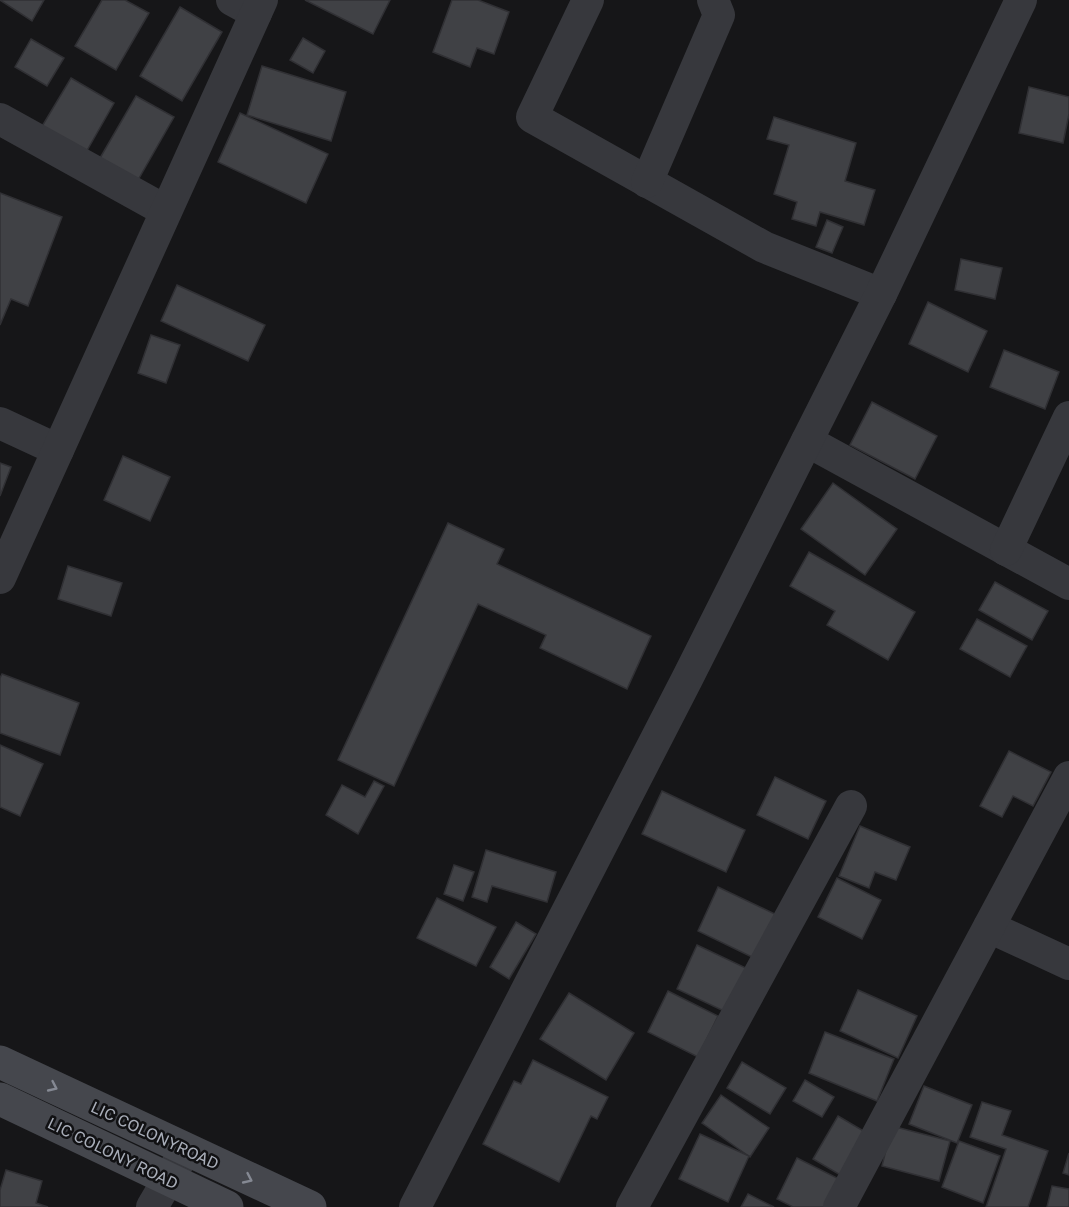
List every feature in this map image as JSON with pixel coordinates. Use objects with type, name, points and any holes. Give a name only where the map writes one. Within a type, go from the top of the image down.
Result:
[{"type":"main road","name":"LIC COLONYROAD","points":[[0,1062],[310,1207]]},
{"type":"main road","name":"LIC COLONY ROAD","points":[[0,1099],[227,1207]]},
{"type":"street","points":[[588,0],[532,117],[764,247],[881,294]]},
{"type":"street","points":[[647,182],[719,15],[713,0]]},
{"type":"street","points":[[415,1207],[682,690],[881,294],[1021,0]]},
{"type":"street","points":[[0,578],[166,211],[250,4]]},
{"type":"street","points":[[0,119],[166,211]]},
{"type":"street","points":[[1006,550],[1069,417]]},
{"type":"street","points":[[0,423],[58,450]]},
{"type":"street","points":[[807,441],[1069,584]]},
{"type":"street","points":[[839,1207],[1069,777]]},
{"type":"street","points":[[632,1207],[851,806]]},
{"type":"street","points":[[990,927],[1069,964]]},
{"type":"street","points":[[152,1207],[185,1149]]},
{"type":"building","points":[[0,0],[44,0],[32,21]]},
{"type":"building","points":[[102,0],[125,0],[149,13],[116,70],[75,46]]},
{"type":"building","points":[[305,0],[390,0],[373,34]]},
{"type":"building","points":[[452,0],[478,0],[509,12],[494,54],[477,48],[470,67],[433,52]]},
{"type":"building","points":[[180,7],[222,32],[182,101],[140,76]]},
{"type":"building","points":[[303,38],[325,51],[313,73],[290,60]]},
{"type":"building","points":[[31,39],[64,58],[47,86],[15,67]]},
{"type":"building","points":[[262,66],[346,92],[331,141],[247,115]]},
{"type":"building","points":[[71,78],[114,103],[85,154],[41,128]]},
{"type":"building","points":[[1029,87],[1069,97],[1069,114],[1063,143],[1019,133]]},
{"type":"building","points":[[136,96],[174,117],[138,180],[100,158]]},
{"type":"building","points":[[240,113],[328,154],[306,203],[218,162]]},
{"type":"building","points":[[774,117],[856,143],[845,181],[875,190],[864,225],[820,212],[816,226],[792,219],[797,202],[774,194],[789,145],[767,139]]},
{"type":"building","points":[[0,193],[62,217],[28,306],[11,299],[0,325]]},
{"type":"building","points":[[827,220],[843,227],[832,253],[816,247]]},
{"type":"building","points":[[961,259],[1002,268],[995,299],[955,290]]},
{"type":"building","points":[[177,285],[265,325],[248,361],[161,321]]},
{"type":"building","points":[[928,302],[987,331],[968,372],[909,344]]},
{"type":"building","points":[[151,335],[180,345],[166,383],[138,373]]},
{"type":"building","points":[[1004,350],[1059,372],[1045,409],[990,387]]},
{"type":"building","points":[[872,402],[937,436],[915,479],[850,445]]},
{"type":"building","points":[[123,456],[170,477],[150,521],[104,500]]},
{"type":"building","points":[[0,463],[11,467],[0,496]]},
{"type":"building","points":[[833,483],[897,529],[865,575],[801,529]]},
{"type":"building","points":[[448,523],[504,549],[497,564],[651,636],[627,689],[540,648],[546,635],[478,604],[394,786],[338,760]]},
{"type":"building","points":[[809,552],[915,612],[888,660],[827,625],[835,611],[790,586]]},
{"type":"building","points":[[68,566],[122,583],[111,616],[58,599]]},
{"type":"building","points":[[995,582],[1048,611],[1032,640],[979,610]]},
{"type":"building","points":[[977,619],[1027,646],[1010,677],[960,649]]},
{"type":"building","points":[[2,674],[79,703],[60,755],[0,733],[0,678]]},
{"type":"building","points":[[0,745],[43,764],[20,816],[0,807]]},
{"type":"building","points":[[1009,751],[1051,772],[1033,806],[1013,796],[1002,817],[980,806]]},
{"type":"building","points":[[775,777],[826,801],[808,839],[757,815]]},
{"type":"building","points":[[374,781],[384,786],[358,834],[326,815],[342,785],[365,797]]},
{"type":"building","points":[[662,791],[745,830],[726,872],[642,834]]},
{"type":"building","points":[[860,826],[910,847],[896,880],[875,872],[869,888],[839,876]]},
{"type":"building","points":[[486,850],[556,872],[547,902],[492,886],[487,902],[472,897]]},
{"type":"building","points":[[454,865],[474,872],[463,901],[444,894]]},
{"type":"building","points":[[837,878],[881,900],[862,939],[818,917]]},
{"type":"building","points":[[718,887],[777,915],[756,959],[698,931]]},
{"type":"building","points":[[437,898],[496,927],[476,966],[417,938]]},
{"type":"building","points":[[516,922],[536,934],[509,979],[490,967]]},
{"type":"building","points":[[697,945],[748,969],[728,1013],[677,989]]},
{"type":"building","points":[[858,990],[917,1016],[898,1058],[840,1031]]},
{"type":"building","points":[[668,991],[718,1016],[698,1057],[648,1032]]},
{"type":"building","points":[[569,993],[634,1033],[606,1080],[540,1039]]},
{"type":"building","points":[[825,1032],[894,1059],[877,1101],[809,1073]]},
{"type":"building","points":[[533,1060],[608,1097],[597,1119],[591,1116],[559,1182],[483,1144],[514,1081],[521,1084]]},
{"type":"building","points":[[742,1062],[786,1088],[770,1114],[727,1088]]},
{"type":"building","points":[[805,1080],[834,1097],[822,1117],[793,1101]]},
{"type":"building","points":[[924,1086],[972,1105],[957,1143],[909,1124]]},
{"type":"building","points":[[721,1095],[769,1128],[750,1157],[702,1123]]},
{"type":"building","points":[[982,1102],[1011,1111],[1002,1135],[1048,1151],[1028,1207],[986,1207],[1006,1149],[970,1137]]},
{"type":"building","points":[[838,1116],[867,1133],[842,1176],[813,1159]]},
{"type":"building","points":[[892,1126],[950,1141],[939,1181],[882,1166]]},
{"type":"building","points":[[700,1134],[749,1156],[728,1202],[679,1179]]},
{"type":"building","points":[[959,1141],[1000,1156],[983,1203],[942,1187]]},
{"type":"building","points":[[1069,1153],[1069,1175],[1063,1173]]},
{"type":"building","points":[[797,1158],[839,1179],[824,1207],[793,1207],[777,1199]]},
{"type":"building","points":[[6,1170],[42,1181],[36,1203],[48,1207],[0,1207],[0,1190]]},
{"type":"building","points":[[1052,1186],[1069,1189],[1069,1207],[1047,1207]]},
{"type":"building","points":[[748,1194],[774,1207],[741,1207]]}]
